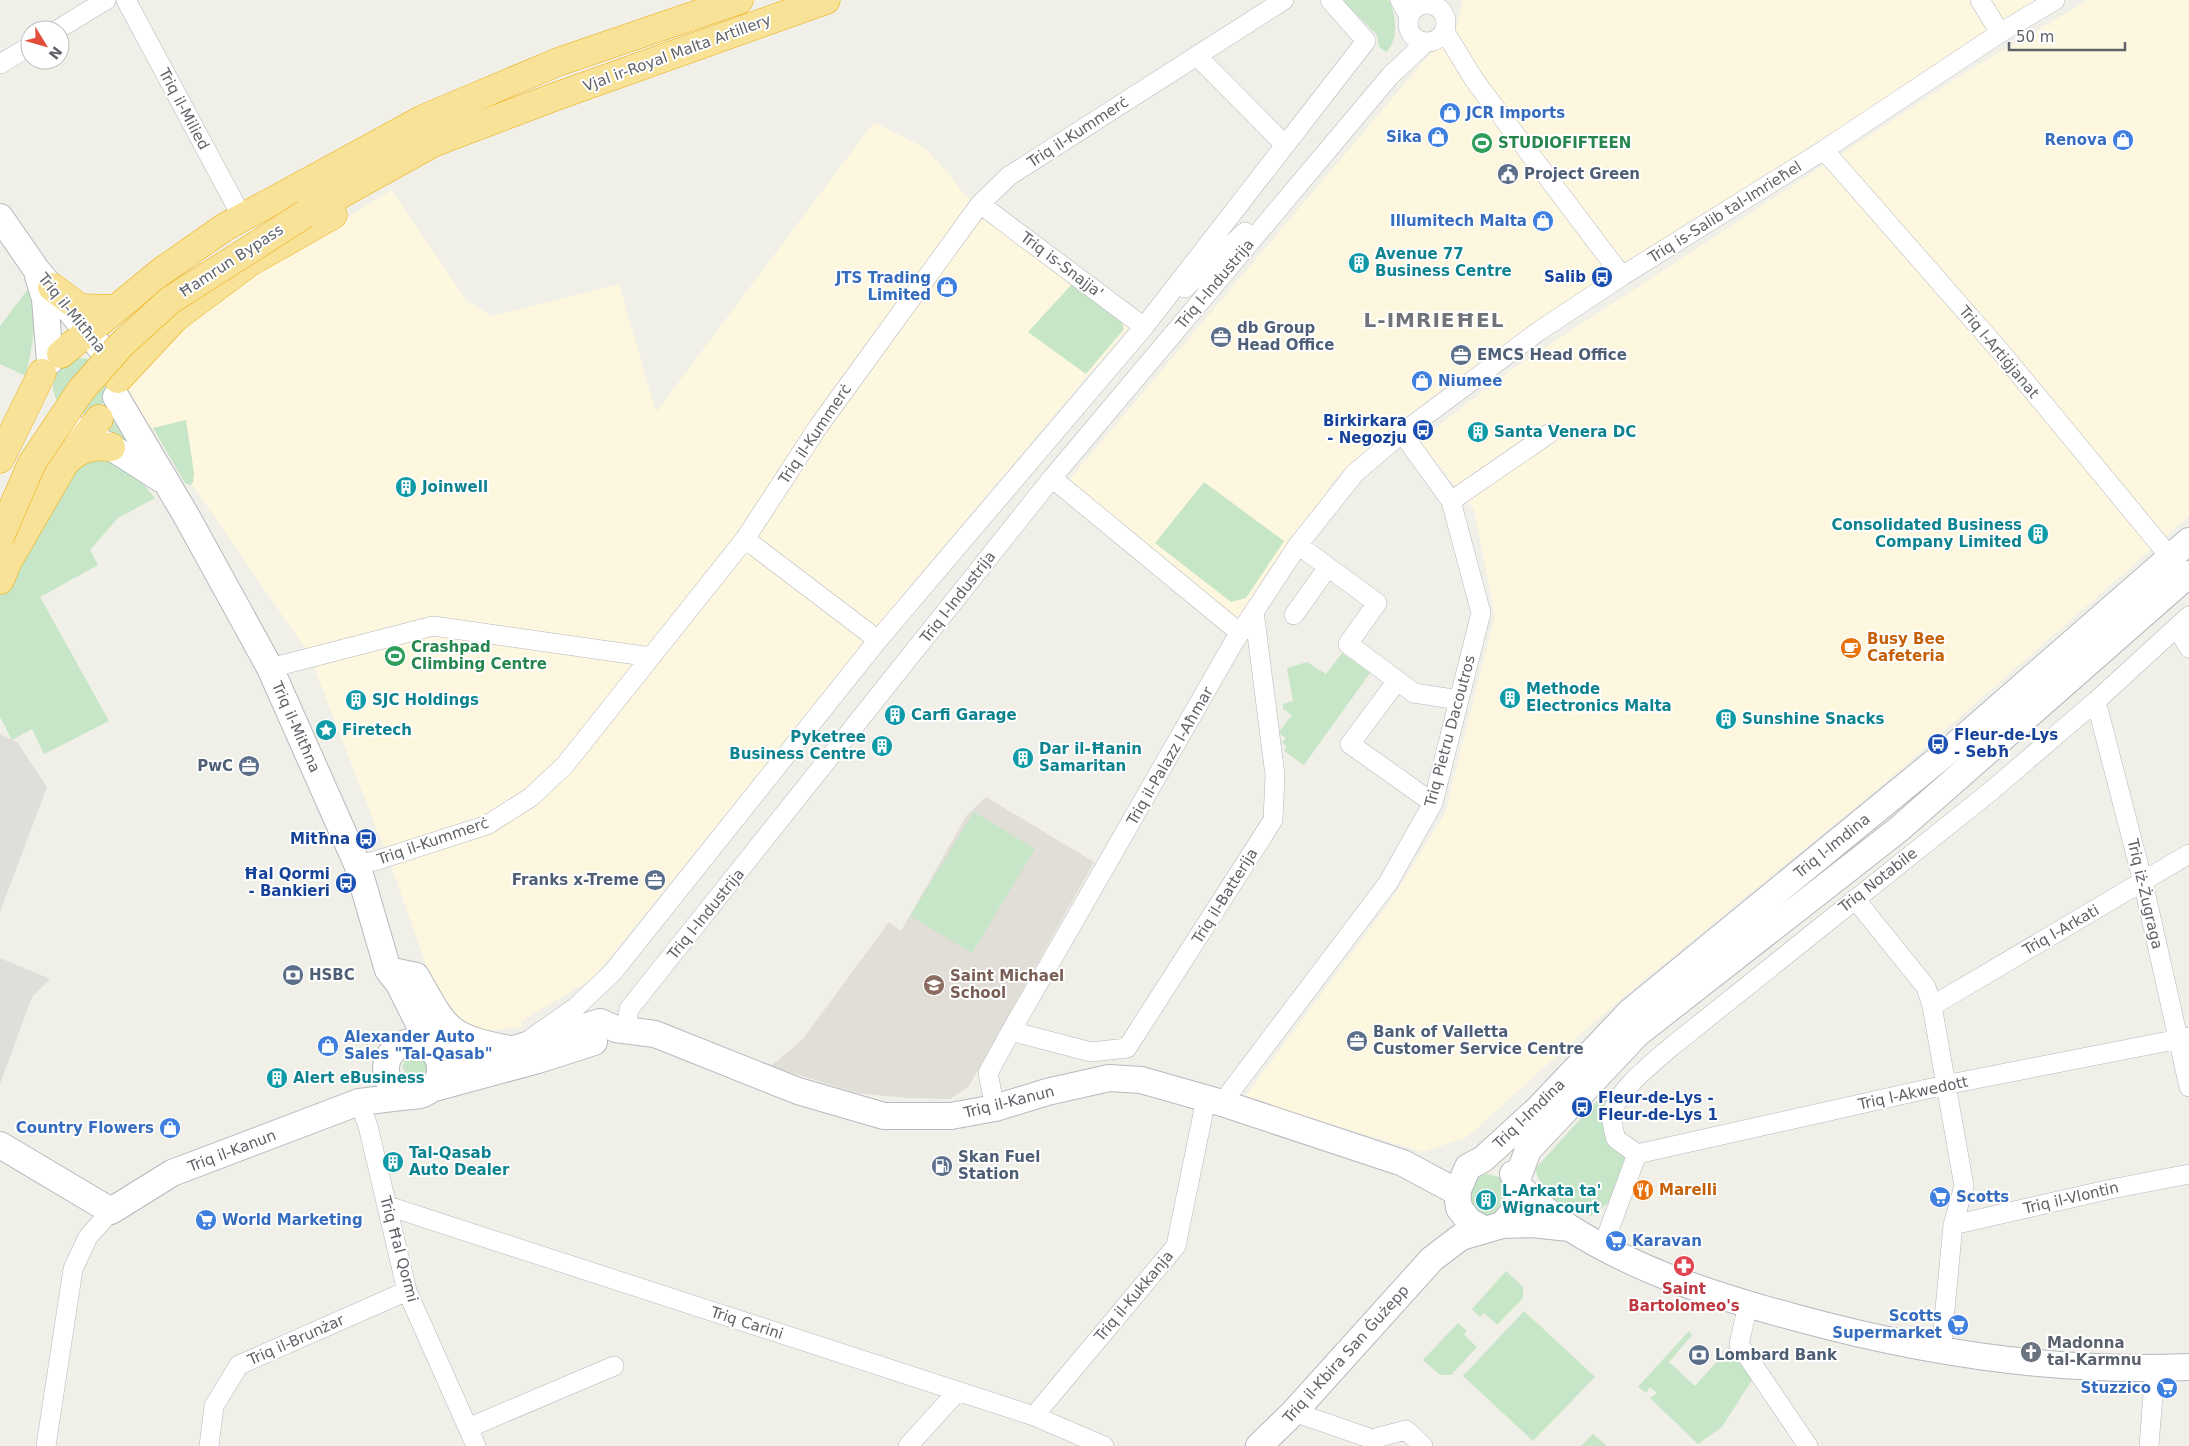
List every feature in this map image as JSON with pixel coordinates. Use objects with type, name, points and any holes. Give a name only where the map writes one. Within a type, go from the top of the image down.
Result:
[{"type":"highway","name":"Vjal ir-Royal Malta Artillery","points":[[558,62],[739,0]]},
{"type":"highway","name":"Vjal ir-Royal Malta Artillery","points":[[557,96],[826,0]]},
{"type":"highway","points":[[0,460],[51,363],[88,333],[113,309],[170,266],[242,217],[423,118],[558,62]]},
{"type":"highway","name":"Ħamrun Bypass","points":[[0,503],[21,456],[72,382],[109,338],[162,292],[301,209],[558,62]]},
{"type":"highway","points":[[114,377],[175,318],[250,262],[442,153],[557,96]]},
{"type":"highway","name":"Ħamrun Bypass","points":[[0,537],[32,463],[81,390],[121,345],[169,301],[301,209],[433,143],[557,96]]},
{"type":"highway","points":[[44,278],[80,308],[113,309]]},
{"type":"highway","points":[[0,580],[8,561],[66,461],[92,426]]},
{"type":"highway","points":[[66,461],[79,450],[95,445],[111,447]]},
{"type":"main road","name":"Triq il-Mitħna","points":[[0,217],[44,278],[88,333],[114,377],[165,481],[187,517],[270,668],[357,864],[401,977],[434,1052]]},
{"type":"main road","name":"Triq il-Mitħna","points":[[44,278],[51,363],[39,387],[41,401],[48,414],[60,422],[92,426],[111,447],[165,481]]},
{"type":"main road","points":[[51,363],[79,346],[94,348],[114,377],[92,426]]},
{"type":"main road","name":"Triq l-Imdina","points":[[1519,1184],[1528,1150],[1636,1034],[1899,829],[2179,566],[2189,541]]},
{"type":"main road","name":"Triq l-Imdina","points":[[1475,1163],[1538,1108],[1631,1011],[1953,747],[2179,566]]},
{"type":"main road","name":"Triq il-Mitħna","points":[[389,1060],[401,977]]},
{"type":"main road","points":[[401,977],[445,1025],[472,1042],[515,1047]]},
{"type":"main road","name":"Triq il-Kanun","points":[[434,1052],[465,1060],[482,1058],[600,1022],[621,1029],[656,1034],[798,1091],[884,1116],[951,1116],[995,1108],[1047,1092],[1109,1078],[1141,1080],[1214,1101],[1403,1163],[1458,1200]]},
{"type":"main road","name":"Triq il-Kanun","points":[[111,1211],[172,1173],[358,1102],[420,1093],[538,1060],[596,1041],[621,1029]]},
{"type":"main road","points":[[406,1042],[419,1042],[434,1052],[440,1069],[439,1077],[420,1093],[396,1091],[390,1085],[389,1060],[406,1042]]},
{"type":"main road","name":"Triq il-Kanun","points":[[358,1102],[389,1060]]},
{"type":"main road","points":[[0,1145],[111,1211]]},
{"type":"main road","name":"Triq il-Kanun","points":[[1403,1163],[1475,1163]]},
{"type":"main road","points":[[1519,1184],[1516,1209],[1494,1227],[1469,1221],[1458,1200],[1475,1163],[1504,1163],[1519,1184],[1569,1228],[1679,1282],[1748,1305],[1868,1338],[2025,1363],[2155,1369],[2189,1367]]},
{"type":"main road","name":"Triq il-Kbira San Ġużepp","points":[[1432,1259],[1458,1200]]},
{"type":"main road","name":"Triq il-Kbira San Ġużepp","points":[[1259,1446],[1294,1412],[1432,1259],[1461,1238],[1494,1227],[1532,1224],[1569,1228]]},
{"type":"street","points":[[70,22],[106,0]]},
{"type":"street","name":"Triq il-Milied","points":[[126,0],[242,217]]},
{"type":"street","name":"Triq il-Kummerċ","points":[[357,864],[375,861],[487,825],[531,797],[565,765],[745,539],[818,427],[980,204],[1009,176],[1284,0]]},
{"type":"street","name":"Triq l-Industrija","points":[[515,1047],[576,1007],[613,972],[878,640],[1144,327],[1366,41],[1330,0]]},
{"type":"street","points":[[1980,0],[2000,33]]},
{"type":"street","name":"Triq is-Salib tal-Imrieħel","points":[[1402,433],[1501,358],[1622,276],[1824,150],[2000,33],[2055,0]]},
{"type":"street","points":[[1439,27],[1414,38],[1417,8],[1440,8],[1439,27],[1475,81],[1622,276]]},
{"type":"street","name":"Triq l-Industrija","points":[[1390,76],[1417,8]]},
{"type":"street","name":"Triq l-Industrija","points":[[621,1029],[629,1009],[1052,478],[1390,76],[1439,27]]},
{"type":"street","points":[[0,64],[20,52]]},
{"type":"street","points":[[1197,56],[1285,144]]},
{"type":"street","name":"Triq l-Artiġjanat","points":[[1824,150],[2000,351],[2179,566]]},
{"type":"street","name":"Triq l-Industrija","points":[[1144,327],[1307,174]]},
{"type":"street","name":"Triq is-Snajja'","points":[[980,204],[1144,327]]},
{"type":"street","name":"Triq Pietru Dacoutros","points":[[1214,1101],[1388,883],[1433,803],[1481,613],[1451,501],[1402,433]]},
{"type":"street","name":"Triq il-Palazz l-Aħmar","points":[[995,1108],[988,1073],[1240,633],[1298,545],[1355,473],[1402,433]]},
{"type":"street","points":[[1451,501],[1550,433]]},
{"type":"street","points":[[1052,478],[1240,633]]},
{"type":"street","points":[[745,539],[878,640]]},
{"type":"street","points":[[1298,545],[1377,603],[1348,644],[1414,693],[1459,700]]},
{"type":"street","points":[[1294,615],[1328,567]]},
{"type":"street","name":"Triq il-Batterija","points":[[1012,1031],[1091,1052],[1127,1048],[1272,820],[1275,774],[1254,611]]},
{"type":"street","points":[[2183,621],[2189,648]]},
{"type":"street","name":"Triq Notabile","points":[[1638,1154],[1616,1139],[1611,1116],[1616,1102],[1671,1047],[1991,791],[2096,701],[2183,621]]},
{"type":"street","points":[[270,668],[433,626],[651,657]]},
{"type":"street","points":[[1397,681],[1350,744],[1433,803]]},
{"type":"street","name":"Triq iż-Żugraga","points":[[2096,701],[2184,1038],[2189,1087]]},
{"type":"street","name":"Triq l-Arkati","points":[[1932,1006],[2189,854]]},
{"type":"street","points":[[1855,899],[1926,987],[1932,1006],[1964,1186],[1953,1225],[1941,1351]]},
{"type":"street","name":"Triq l-Akwedott","points":[[1638,1154],[1946,1086],[2184,1038]]},
{"type":"street","name":"Triq il-Kukkanja","points":[[1034,1416],[1176,1246],[1214,1101]]},
{"type":"street","name":"Triq Ħal Qormi","points":[[358,1102],[368,1126],[407,1291],[476,1446]]},
{"type":"street","points":[[1604,1246],[1638,1154]]},
{"type":"street","name":"Triq il-Vlontin","points":[[1953,1225],[2111,1189],[2189,1174]]},
{"type":"street","name":"Triq Carini","points":[[388,1206],[1034,1416],[1104,1446]]},
{"type":"street","name":"Triq il-Kanun","points":[[46,1446],[73,1269],[88,1237],[111,1211]]},
{"type":"street","name":"Triq il-Brunżar","points":[[209,1446],[214,1406],[239,1365],[407,1291]]},
{"type":"street","points":[[1748,1305],[1739,1344],[1808,1446]]},
{"type":"street","points":[[468,1428],[614,1366]]},
{"type":"street","points":[[2149,1446],[2155,1369]]},
{"type":"street","points":[[908,1446],[957,1392]]},
{"type":"street","points":[[1294,1412],[1372,1439],[1406,1430],[1423,1446]]},
{"type":"shaded area","points":[[1463,0],[2042,0],[1543,318],[1432,397],[1339,474],[1238,621],[1068,481],[1423,62],[1456,28]]},
{"type":"shaded area","points":[[2088,0],[2189,0],[2189,516],[1887,781],[1610,1008],[1467,1137],[1423,1152],[1244,1098],[1394,896],[1445,813],[1495,615],[1474,510],[1419,440],[1514,368],[1963,74]]},
{"type":"shaded area","points":[[874,122],[925,148],[951,176],[963,193],[1129,327],[915,580],[593,978],[522,1021],[522,1027],[473,1032],[443,1014],[397,882],[309,654],[153,428],[146,425],[124,384],[182,317],[392,190],[467,301],[492,316],[619,284],[656,412]]},
{"type":"shaded area","points":[[0,734],[17,742],[47,787],[0,912]]},
{"type":"shaded area","name":"Saint Michael School","points":[[986,797],[1094,862],[969,1086],[950,1099],[907,1098],[856,1093],[771,1066],[803,1039],[889,922],[901,931],[967,815]]},
{"type":"shaded area","points":[[0,958],[50,979],[32,997],[0,1084]]},
{"type":"green space","points":[[1342,0],[1389,0],[1395,20],[1395,34],[1386,52],[1379,47],[1377,35]]},
{"type":"green space","points":[[1072,284],[1122,323],[1124,329],[1086,374],[1028,332]]},
{"type":"green space","points":[[28,289],[34,310],[34,332],[26,376],[0,364],[0,326]]},
{"type":"green space","points":[[75,358],[87,358],[97,362],[105,370],[109,386],[105,402],[97,410],[87,414],[75,414],[65,410],[57,402],[53,392],[53,380],[57,370],[65,362]]},
{"type":"green space","points":[[186,420],[194,473],[193,482],[190,485],[185,483],[153,428]]},
{"type":"green space","points":[[113,421],[135,451],[103,432]]},
{"type":"green space","points":[[102,456],[139,479],[155,498],[118,518],[90,550],[98,565],[40,597],[109,721],[44,754],[32,729],[12,740],[0,717],[0,590],[81,459]]},
{"type":"green space","points":[[1204,482],[1284,541],[1246,598],[1231,602],[1155,543]]},
{"type":"green space","points":[[1342,653],[1370,673],[1304,765],[1284,751],[1287,746],[1282,743],[1286,738],[1278,733],[1292,715],[1283,709],[1283,704],[1293,701],[1287,668],[1307,662],[1326,674]]},
{"type":"green space","points":[[974,812],[1035,849],[972,953],[910,916]]},
{"type":"green space","points":[[419,1049],[434,1067],[433,1071],[425,1079],[410,1079],[402,1067],[408,1053]]},
{"type":"green space","points":[[1606,1091],[1610,1095],[1608,1110],[1626,1160],[1611,1201],[1591,1216],[1545,1196],[1535,1169]]},
{"type":"green space","points":[[1486,1174],[1500,1177],[1509,1187],[1501,1212],[1492,1215],[1482,1214],[1471,1206],[1472,1186],[1476,1179]]},
{"type":"green space","points":[[1506,1271],[1523,1287],[1523,1298],[1497,1325],[1484,1313],[1480,1317],[1472,1309]]},
{"type":"green space","points":[[1524,1311],[1595,1377],[1533,1441],[1463,1376]]},
{"type":"green space","points":[[1458,1323],[1467,1331],[1464,1335],[1477,1347],[1451,1375],[1440,1375],[1423,1360]]},
{"type":"green space","points":[[1689,1331],[1692,1335],[1669,1362],[1695,1386],[1729,1348],[1752,1380],[1722,1427],[1698,1444],[1650,1398],[1657,1393],[1650,1387],[1646,1393],[1638,1387]]},
{"type":"green space","points":[[1593,1434],[1607,1446],[1581,1446]]},
{"type":"place","name":"JCR Imports","points":[[1450,113]]},
{"type":"place","name":"Sika","points":[[1438,137]]},
{"type":"place","name":"Renova","points":[[2123,140]]},
{"type":"place","name":"STUDIOFIFTEEN","points":[[1482,143]]},
{"type":"place","name":"Project Green","points":[[1508,174]]},
{"type":"place","name":"Illumitech Malta","points":[[1543,221]]},
{"type":"place","name":"Avenue 77 Business Centre","points":[[1359,263]]},
{"type":"place","name":"Salib","points":[[1602,277]]},
{"type":"place","name":"JTS Trading Limited","points":[[947,287]]},
{"type":"place","name":"db Group Head Office","points":[[1221,337]]},
{"type":"place","name":"EMCS Head Office","points":[[1461,355]]},
{"type":"place","name":"Niumee","points":[[1422,381]]},
{"type":"place","name":"Birkirkara - Negozju","points":[[1423,430]]},
{"type":"place","name":"Santa Venera DC","points":[[1478,432]]},
{"type":"place","name":"Joinwell","points":[[406,487]]},
{"type":"place","name":"Consolidated Business Company Limited","points":[[2038,534]]},
{"type":"place","name":"Busy Bee Cafeteria","points":[[1851,648]]},
{"type":"place","name":"Crashpad Climbing Centre","points":[[395,656]]},
{"type":"place","name":"Methode Electronics Malta","points":[[1510,698]]},
{"type":"place","name":"SJC Holdings","points":[[356,700]]},
{"type":"place","name":"Carfi Garage","points":[[895,715]]},
{"type":"place","name":"Sunshine Snacks","points":[[1726,719]]},
{"type":"place","name":"Firetech","points":[[326,730]]},
{"type":"place","name":"Fleur-de-Lys - Sebħ","points":[[1938,744]]},
{"type":"place","name":"Pyketree Business Centre","points":[[882,746]]},
{"type":"place","name":"Dar il-Ħanin Samaritan","points":[[1023,758]]},
{"type":"place","name":"PwC","points":[[249,766]]},
{"type":"place","name":"Mitħna","points":[[366,839]]},
{"type":"place","name":"Franks x-Treme","points":[[655,880]]},
{"type":"place","name":"Ħal Qormi - Bankieri","points":[[346,883]]},
{"type":"place","name":"HSBC","points":[[293,975]]},
{"type":"place","name":"Saint Michael School","points":[[934,985]]},
{"type":"place","name":"Bank of Valletta Customer Service Centre","points":[[1357,1041]]},
{"type":"place","name":"Alexander Auto Sales \"Tal-Qasab\"","points":[[328,1046]]},
{"type":"place","name":"Alert eBusiness","points":[[277,1078]]},
{"type":"place","name":"Fleur-de-Lys - Fleur-de-Lys 1","points":[[1582,1107]]},
{"type":"place","name":"Country Flowers","points":[[170,1128]]},
{"type":"place","name":"Tal-Qasab Auto Dealer","points":[[393,1162]]},
{"type":"place","name":"Skan Fuel Station","points":[[942,1166]]},
{"type":"place","name":"Marelli","points":[[1643,1190]]},
{"type":"place","name":"Scotts","points":[[1940,1197]]},
{"type":"place","name":"L-Arkata ta' Wignacourt","points":[[1486,1200]]},
{"type":"place","name":"World Marketing","points":[[206,1220]]},
{"type":"place","name":"Karavan","points":[[1616,1241]]},
{"type":"place","name":"Saint Bartolomeo's","points":[[1684,1266]]},
{"type":"place","name":"Scotts Supermarket","points":[[1958,1325]]},
{"type":"place","name":"Madonna tal-Karmnu","points":[[2031,1352]]},
{"type":"place","name":"Lombard Bank","points":[[1699,1355]]},
{"type":"place","name":"Stuzzico","points":[[2167,1388]]},
{"type":"district","name":"L-IMRIEĦEL","points":[[1434,320]]}]
